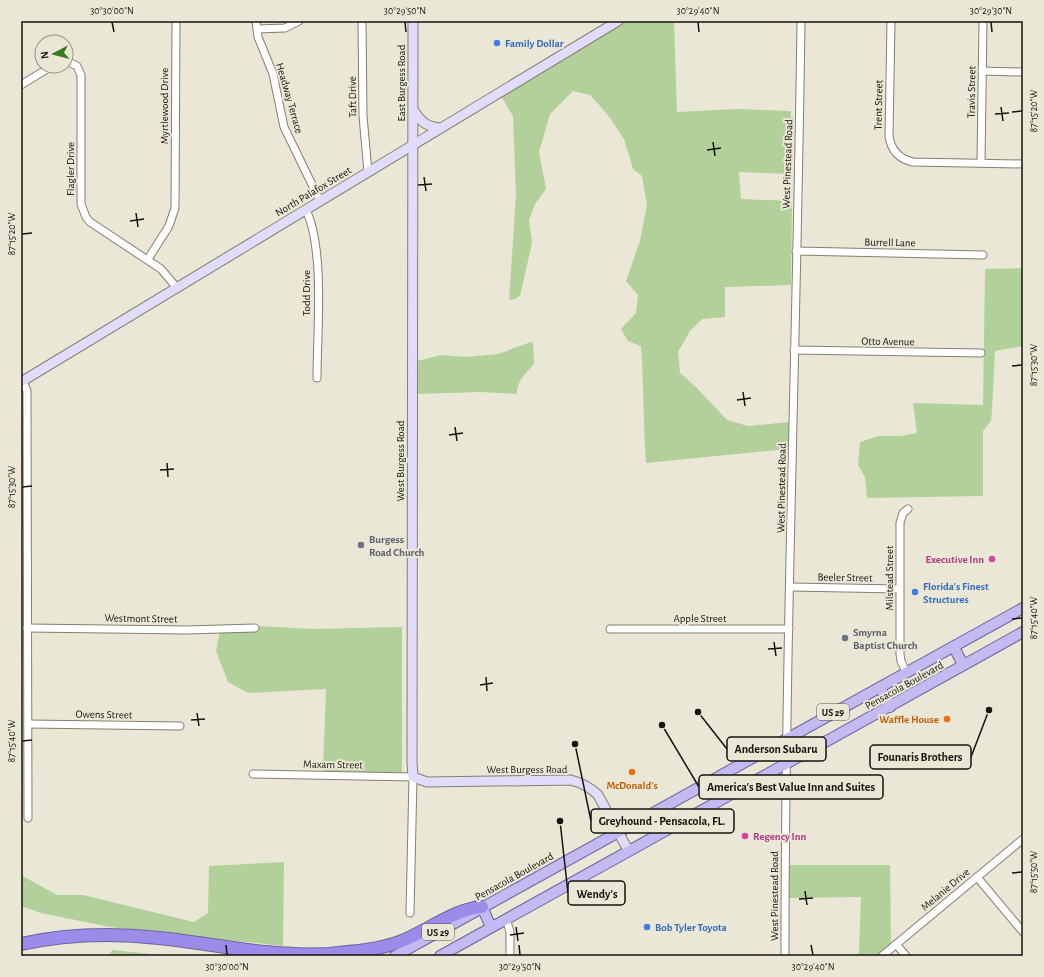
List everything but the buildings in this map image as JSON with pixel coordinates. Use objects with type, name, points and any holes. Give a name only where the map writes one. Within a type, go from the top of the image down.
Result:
[{"type":"highway","points":[[21,944],[65,936],[107,935],[158,938],[281,953],[338,953],[373,948],[400,941],[468,908],[483,910]]},
{"type":"main road","name":"East Burgess Road","points":[[413,21],[414,145]]},
{"type":"main road","name":"North Palafox Street","points":[[22,381],[618,21]]},
{"type":"main road","points":[[413,110],[423,123],[441,128]]},
{"type":"main road","name":"West Burgess Road","points":[[414,145],[411,484],[412,762],[414,776],[427,782],[565,780],[579,782],[592,789],[598,795],[628,850]]},
{"type":"main road","name":"Pensacola Boulevard","points":[[395,956],[483,910],[531,880],[1023,608]]},
{"type":"main road","name":"Pensacola Boulevard","points":[[440,956],[786,762],[890,707],[1023,632]]},
{"type":"main road","points":[[954,647],[964,665]]},
{"type":"main road","points":[[880,687],[890,707]]},
{"type":"main road","points":[[410,956],[413,952],[483,910],[491,927]]},
{"type":"street","name":"Myrtlewood Drive","points":[[148,259],[173,217],[175,190],[176,21]]},
{"type":"street","points":[[256,25],[285,28],[299,21]]},
{"type":"street","name":"Taft Drive","points":[[362,21],[363,116],[368,172]]},
{"type":"street","name":"West Pinestead Road","points":[[785,956],[786,738],[791,587],[801,21]]},
{"type":"street","name":"Trent Street","points":[[891,21],[889,136],[893,150],[902,158],[913,162],[1023,164]]},
{"type":"street","name":"Travis Street","points":[[981,163],[983,21]]},
{"type":"street","name":"Headway Terrace","points":[[256,25],[258,37],[272,74],[284,127],[320,201]]},
{"type":"street","name":"Flagler Drive","points":[[74,65],[77,66],[81,75],[82,211],[90,222],[148,259],[165,272],[177,288]]},
{"type":"street","points":[[982,71],[1023,72]]},
{"type":"street","points":[[21,85],[39,74]]},
{"type":"street","name":"Todd Drive","points":[[306,210],[313,227],[317,266],[317,378]]},
{"type":"street","name":"Burrell Lane","points":[[796,251],[983,255]]},
{"type":"street","name":"Otto Avenue","points":[[794,350],[981,353]]},
{"type":"street","points":[[22,381],[27,391],[28,818]]},
{"type":"street","name":"Milstead Street","points":[[906,672],[901,661],[900,654],[899,589],[900,524],[903,513],[908,509]]},
{"type":"street","name":"Beeler Street","points":[[791,587],[899,589]]},
{"type":"street","name":"Westmont Street","points":[[27,628],[187,630],[255,628]]},
{"type":"street","name":"Apple Street","points":[[610,630],[789,629]]},
{"type":"street","name":"Owens Street","points":[[28,724],[180,726]]},
{"type":"street","name":"Maxam Street","points":[[253,774],[414,776]]},
{"type":"street","name":"West Burgess Road","points":[[410,913],[414,776]]},
{"type":"street","name":"Melanie Drive","points":[[882,956],[1023,839]]},
{"type":"street","points":[[977,877],[1023,932]]},
{"type":"street","points":[[506,918],[510,932],[510,956]]},
{"type":"street","points":[[896,944],[906,956]]},
{"type":"green space","points":[[624,21],[674,21],[677,112],[736,109],[791,111],[791,174],[739,172],[741,199],[792,201],[791,285],[725,287],[725,317],[702,319],[690,331],[678,352],[680,373],[695,386],[727,420],[748,426],[789,422],[788,449],[646,463],[641,346],[628,341],[621,329],[636,313],[638,295],[626,281],[640,241],[647,205],[642,176],[633,169],[624,139],[608,115],[590,95],[573,91],[550,114],[539,152],[546,189],[535,204],[529,220],[532,243],[520,296],[509,300],[516,195],[513,116],[501,96]]},
{"type":"green space","points":[[1023,268],[1023,346],[995,351],[991,421],[983,431],[983,496],[867,498],[865,477],[858,465],[860,442],[879,436],[901,436],[917,433],[913,403],[983,405],[985,269]]},
{"type":"green space","points":[[531,342],[533,343],[534,364],[520,382],[517,394],[480,392],[417,394],[417,361],[442,355],[466,357],[498,354]]},
{"type":"green space","points":[[259,626],[312,629],[402,627],[402,773],[323,771],[326,689],[248,693],[228,682],[216,651],[220,632],[259,631]]},
{"type":"green space","points":[[284,862],[283,946],[110,927],[41,913],[21,906],[21,875],[57,895],[83,895],[194,922],[208,913],[209,866]]},
{"type":"green space","points":[[789,865],[890,865],[891,944],[876,956],[857,956],[859,952],[861,897],[789,898]]},
{"type":"green space","points":[[112,950],[169,956],[109,956]]},
{"type":"place","name":"Family Dollar","points":[[497,43]]},
{"type":"place","name":"Burgess Road Church","points":[[361,545]]},
{"type":"place","name":"Executive Inn","points":[[992,559]]},
{"type":"place","name":"Florida's Finest Structures","points":[[915,592]]},
{"type":"place","name":"Smyrna Baptist Church","points":[[845,638]]},
{"type":"place","name":"Founaris Brothers","points":[[989,710]]},
{"type":"place","name":"Anderson Subaru","points":[[698,712]]},
{"type":"place","name":"Waffle House","points":[[947,719]]},
{"type":"place","name":"America's Best Value Inn and Suites","points":[[662,725]]},
{"type":"place","name":"Greyhound - Pensacola, FL.","points":[[575,744]]},
{"type":"place","name":"McDonald's","points":[[632,772]]},
{"type":"place","name":"Wendy's","points":[[560,821]]},
{"type":"place","name":"Regency Inn","points":[[745,836]]},
{"type":"place","name":"Bob Tyler Toyota","points":[[647,927]]}]
